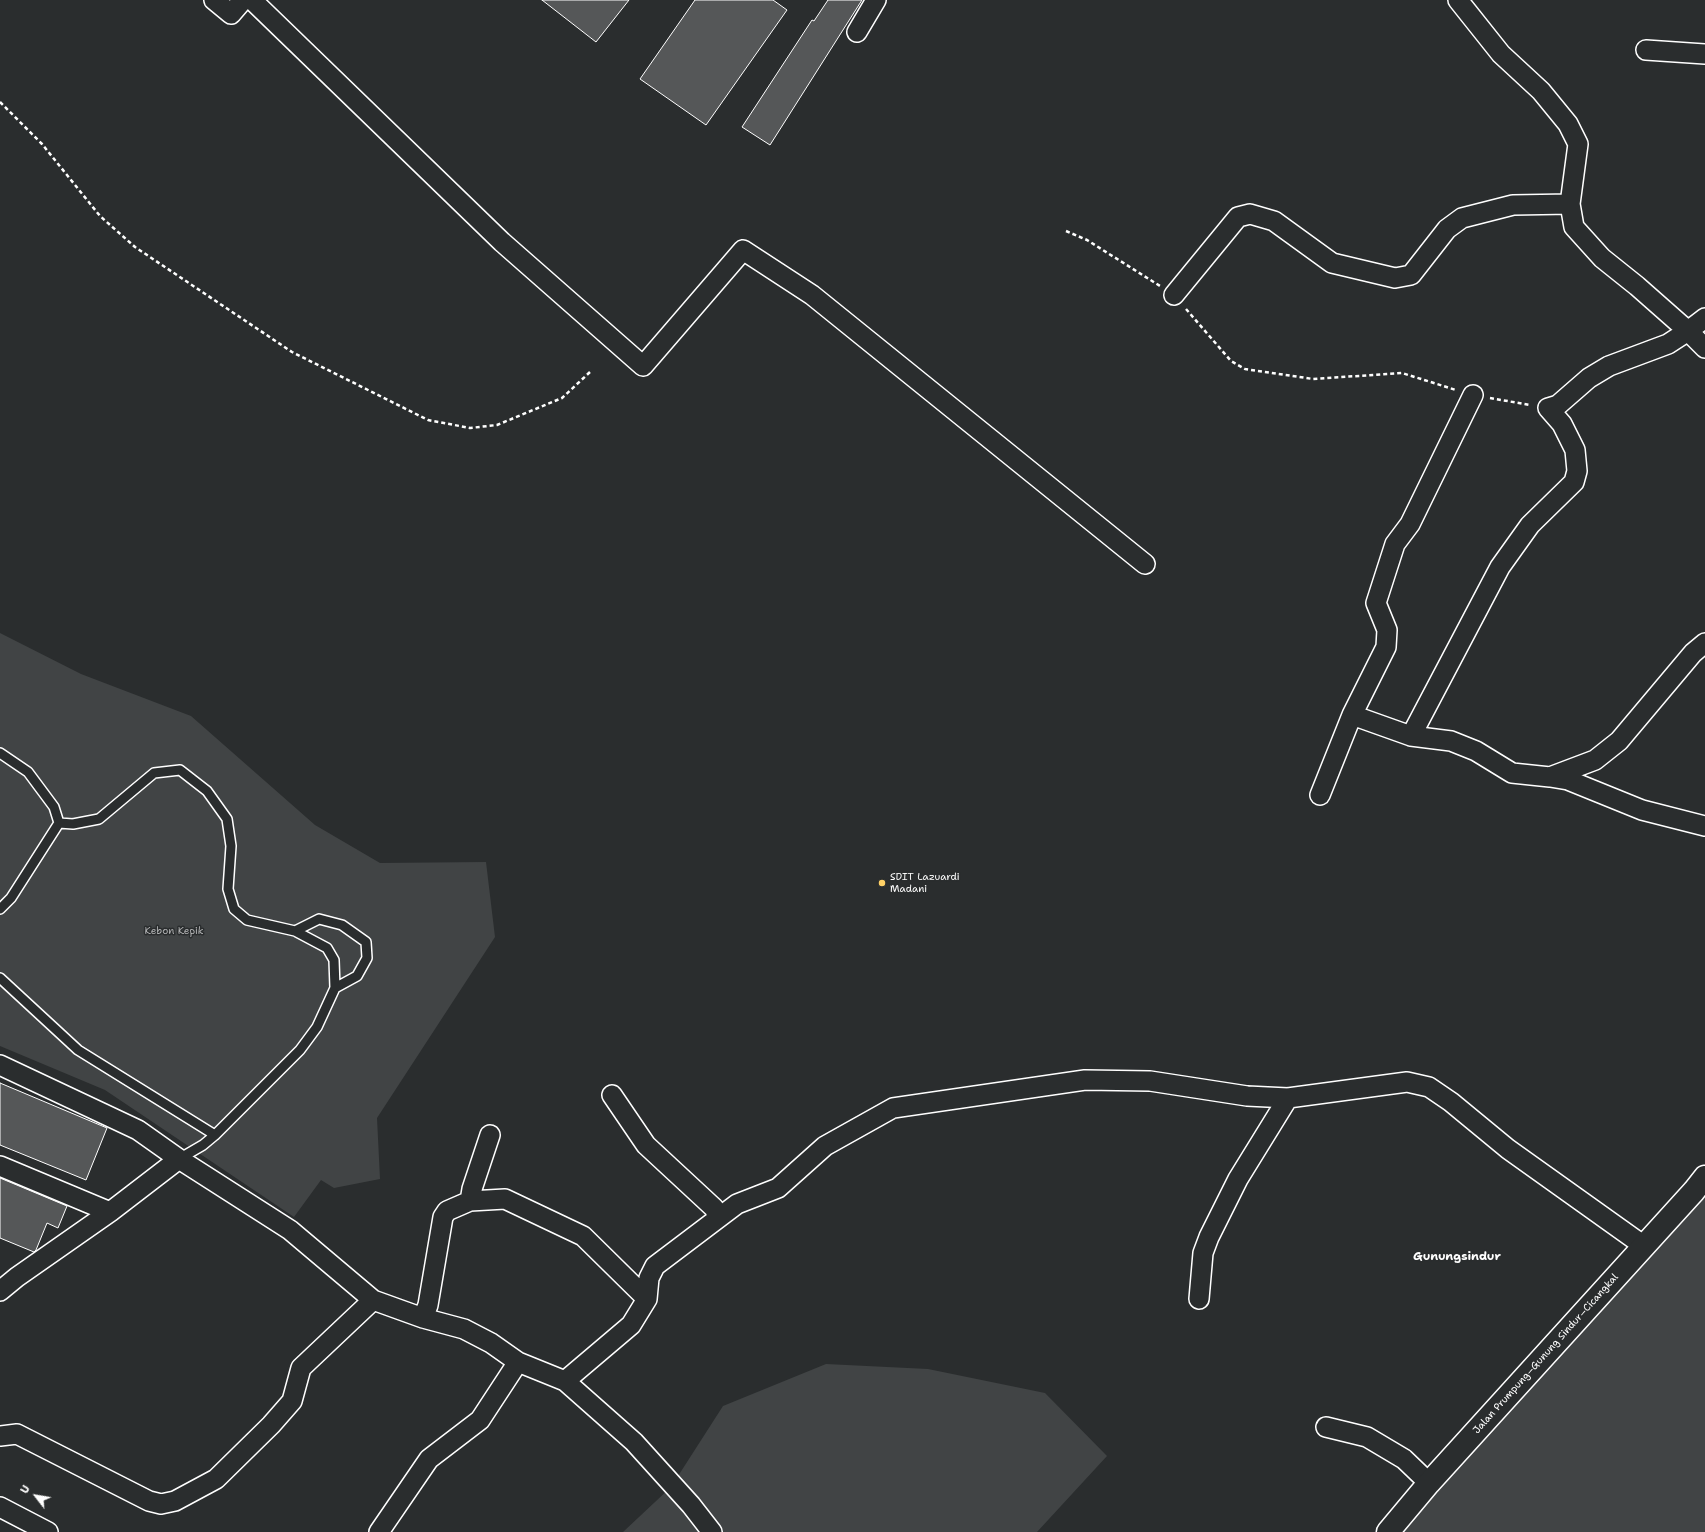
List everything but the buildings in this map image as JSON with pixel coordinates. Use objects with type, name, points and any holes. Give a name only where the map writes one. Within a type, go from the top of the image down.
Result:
[{"type":"main road","name":"Jalan Prumpung–Gunung Sindur–Cicangkal","points":[[1388,1532],[1429,1483],[1694,1191],[1705,1177]]},
{"type":"street","points":[[214,0],[231,14],[243,0]]},
{"type":"street","points":[[252,0],[502,242],[643,366],[743,250],[812,295],[1145,564]]},
{"type":"street","points":[[857,32],[876,0]]},
{"type":"street","points":[[1458,0],[1501,54],[1541,91],[1568,124],[1578,144],[1570,204],[1574,227],[1602,258],[1636,286],[1705,348]]},
{"type":"street","points":[[1646,50],[1705,54]]},
{"type":"street","points":[[1174,295],[1238,217],[1250,214],[1274,221],[1332,263],[1395,278],[1411,275],[1447,229],[1462,218],[1513,205],[1570,204]]},
{"type":"street","points":[[1412,736],[1500,568],[1530,525],[1574,482],[1577,471],[1576,450],[1562,424],[1548,408],[1558,405],[1589,378],[1609,366],[1668,344],[1688,332],[1705,318]]},
{"type":"street","points":[[1320,795],[1352,715],[1386,647],[1387,630],[1376,603],[1395,544],[1410,524],[1473,395]]},
{"type":"street","points":[[1550,777],[1595,760],[1619,741],[1693,653],[1705,643]]},
{"type":"street","points":[[1352,715],[1412,736],[1451,741],[1476,751],[1512,773],[1568,780],[1642,810],[1705,826]]},
{"type":"street","points":[[0,1065],[138,1130],[179,1159],[290,1230],[372,1300],[423,1318],[464,1329],[491,1343],[518,1362],[565,1381],[634,1442],[692,1505],[712,1532]]},
{"type":"street","points":[[565,1381],[631,1325],[647,1299],[649,1278],[655,1266],[737,1204],[778,1188],[825,1146],[893,1108],[1085,1080],[1150,1081],[1247,1096],[1288,1098],[1407,1082],[1429,1087],[1451,1102],[1508,1149],[1644,1246]]},
{"type":"street","points":[[612,1095],[646,1145],[714,1208],[718,1217]]},
{"type":"street","points":[[1199,1299],[1203,1253],[1209,1237],[1238,1179],[1288,1098]]},
{"type":"street","points":[[470,1201],[472,1189],[490,1135]]},
{"type":"street","points":[[0,1291],[17,1277],[110,1212],[179,1159]]},
{"type":"street","points":[[0,1166],[110,1212]]},
{"type":"street","points":[[423,1318],[428,1306],[443,1218],[447,1211],[470,1201],[505,1199],[583,1236],[647,1299]]},
{"type":"street","points":[[0,1436],[17,1434],[148,1501],[161,1504],[176,1501],[216,1479],[271,1425],[292,1401],[301,1368],[372,1300]]},
{"type":"street","points":[[379,1532],[429,1459],[480,1420],[518,1362]]},
{"type":"street","points":[[1326,1427],[1366,1437],[1404,1459],[1429,1483]]},
{"type":"street","points":[[0,1507],[48,1532]]},
{"type":"lane","points":[[0,753],[28,772],[54,807],[59,823],[11,898],[0,909]]},
{"type":"lane","points":[[59,823],[73,824],[99,819],[154,773],[180,770],[207,791],[227,819],[230,846],[228,889],[234,909],[247,920],[294,931],[327,948],[334,960],[335,988],[317,1027],[300,1050],[215,1135],[203,1145],[179,1159]]},
{"type":"lane","points":[[294,931],[319,919],[342,925],[366,942],[367,958],[357,976],[335,988]]},
{"type":"lane","points":[[0,978],[78,1050],[215,1135]]},
{"type":"path","points":[[0,102],[42,144],[100,216],[135,247],[292,352],[428,420],[470,428],[497,425],[562,398],[590,372]]},
{"type":"path","points":[[1066,231],[1087,240],[1174,295],[1232,361],[1245,369],[1313,378],[1402,373],[1473,395],[1548,408]]},
{"type":"green space","name":"Kebon Kepik","points":[[0,633],[81,674],[191,716],[315,825],[380,863],[486,862],[495,937],[377,1118],[380,1179],[334,1188],[321,1180],[294,1217],[105,1090],[0,1046]]},
{"type":"green space","points":[[1705,1187],[1705,1532],[1386,1532]]},
{"type":"green space","points":[[826,1364],[928,1369],[1045,1393],[1107,1456],[1037,1532],[623,1532],[671,1487],[723,1406]]},
{"type":"place","name":"SDIT Lazuardi Madani","points":[[882,883]]},
{"type":"district","name":"Gunungsindur","points":[[1457,1257]]}]
